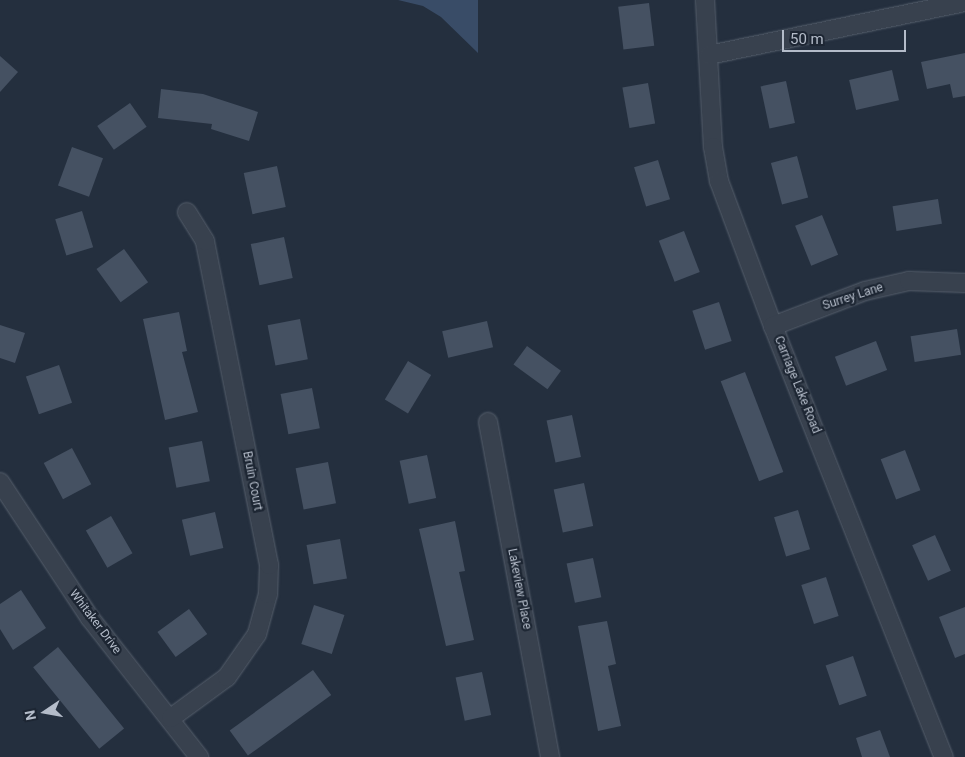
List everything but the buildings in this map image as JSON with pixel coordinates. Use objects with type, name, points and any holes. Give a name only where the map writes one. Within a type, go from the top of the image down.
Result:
[{"type":"street","name":"Carriage Lake Road","points":[[704,0],[709,55],[712,147],[719,181],[773,326],[944,757]]},
{"type":"street","points":[[709,55],[965,2]]},
{"type":"street","name":"Bruin Court","points":[[171,718],[227,677],[256,634],[268,594],[269,565],[205,241],[188,212]]},
{"type":"street","name":"Surrey Lane","points":[[773,326],[865,291],[891,285],[909,281],[965,283]]},
{"type":"street","name":"Lakeview Place","points":[[488,422],[550,757]]},
{"type":"street","name":"Whitaker Drive","points":[[0,482],[90,618],[171,718],[199,757]]},
{"type":"water","points":[[398,0],[478,0],[478,53],[441,17],[423,6]]}]
